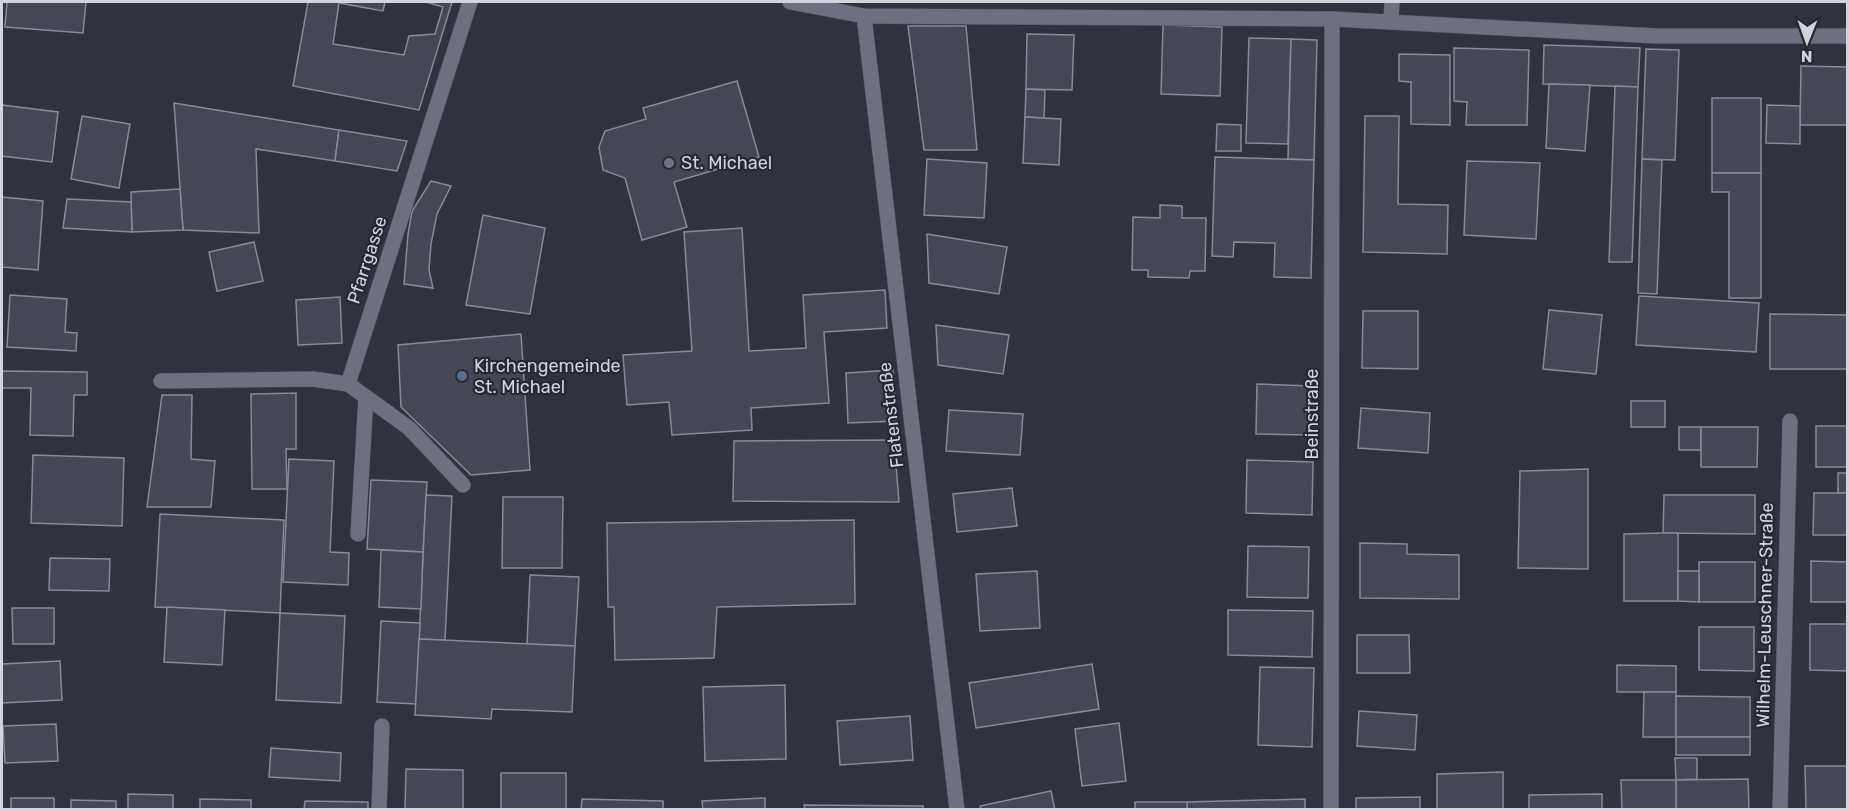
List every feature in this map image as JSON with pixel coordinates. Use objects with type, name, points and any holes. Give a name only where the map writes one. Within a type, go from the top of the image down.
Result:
[{"type":"street","name":"Pfarrgasse","points":[[348,384],[470,2]]},
{"type":"street","points":[[790,2],[864,16],[1332,19],[1657,36],[1848,36]]},
{"type":"street","points":[[1391,21],[1392,2]]},
{"type":"street","name":"Flatenstraße","points":[[864,16],[957,810]]},
{"type":"street","name":"Beinstraße","points":[[1331,810],[1332,19]]},
{"type":"street","points":[[160,381],[313,379],[348,384],[409,428],[463,485]]},
{"type":"street","points":[[358,534],[366,397]]},
{"type":"street","name":"Wilhelm-Leuschner-Straße","points":[[1780,810],[1790,421]]},
{"type":"street","points":[[380,810],[382,726]]},
{"type":"building","points":[[7,2],[86,2],[83,33],[5,27]]},
{"type":"building","points":[[308,2],[385,2],[383,11],[339,3],[333,44],[404,55],[409,36],[435,34],[443,7],[426,2],[452,2],[419,110],[293,86]]},
{"type":"building","points":[[1163,25],[1222,27],[1220,96],[1161,94]]},
{"type":"building","points":[[908,26],[966,26],[977,150],[924,150]]},
{"type":"building","points":[[1027,34],[1074,35],[1072,90],[1026,89]]},
{"type":"building","points":[[1249,38],[1291,39],[1288,144],[1246,143]]},
{"type":"building","points":[[1291,39],[1317,40],[1314,160],[1288,159]]},
{"type":"building","points":[[1544,45],[1640,48],[1638,87],[1543,84]]},
{"type":"building","points":[[1454,48],[1529,50],[1527,125],[1466,125],[1467,102],[1454,101]]},
{"type":"building","points":[[1646,49],[1679,50],[1675,160],[1642,159]]},
{"type":"building","points":[[1399,54],[1450,55],[1450,125],[1411,124],[1411,82],[1399,81]]},
{"type":"building","points":[[1801,66],[1848,67],[1848,125],[1800,125]]},
{"type":"building","name":"St. Michael","points":[[737,81],[759,157],[674,182],[687,227],[642,240],[625,178],[603,170],[599,147],[605,131],[646,119],[643,108]]},
{"type":"building","points":[[1549,84],[1590,85],[1585,151],[1546,148]]},
{"type":"building","points":[[1615,86],[1638,87],[1632,262],[1609,262]]},
{"type":"building","points":[[1026,89],[1045,90],[1044,118],[1025,117]]},
{"type":"building","points":[[1712,98],[1761,98],[1761,173],[1712,173]]},
{"type":"building","points":[[174,103],[339,130],[335,161],[256,149],[259,233],[183,230]]},
{"type":"building","points":[[2,105],[58,112],[52,162],[2,156]]},
{"type":"building","points":[[1767,105],[1800,106],[1800,144],[1766,143]]},
{"type":"building","points":[[82,116],[130,124],[119,188],[71,179]]},
{"type":"building","points":[[1365,116],[1399,116],[1398,204],[1448,205],[1447,254],[1363,252]]},
{"type":"building","points":[[1025,117],[1061,119],[1059,165],[1023,163]]},
{"type":"building","points":[[1217,124],[1241,125],[1241,151],[1216,151]]},
{"type":"building","points":[[339,130],[407,141],[397,171],[335,161]]},
{"type":"building","points":[[1215,157],[1314,160],[1311,278],[1274,277],[1275,243],[1234,242],[1233,257],[1212,256]]},
{"type":"building","points":[[927,159],[987,163],[984,218],[924,215]]},
{"type":"building","points":[[1642,159],[1662,160],[1657,294],[1638,293]]},
{"type":"building","points":[[1467,161],[1540,163],[1536,239],[1464,235]]},
{"type":"building","points":[[1712,173],[1761,173],[1761,298],[1729,298],[1729,192],[1712,192]]},
{"type":"building","points":[[431,181],[451,186],[437,214],[431,244],[429,270],[433,288],[404,284],[412,211]]},
{"type":"building","points":[[180,189],[183,230],[132,232],[131,192]]},
{"type":"building","points":[[2,197],[43,201],[38,270],[2,267]]},
{"type":"building","points":[[67,199],[131,202],[132,232],[63,228]]},
{"type":"building","points":[[1160,205],[1182,206],[1182,218],[1206,218],[1205,271],[1190,271],[1189,278],[1148,277],[1148,270],[1132,270],[1133,217],[1160,218]]},
{"type":"building","points":[[483,215],[545,228],[530,314],[466,305]]},
{"type":"building","points":[[742,228],[749,351],[806,348],[803,295],[885,290],[887,328],[824,332],[829,403],[751,408],[752,430],[672,435],[669,402],[627,405],[623,355],[692,351],[684,232]]},
{"type":"building","points":[[927,234],[1007,247],[999,294],[929,283]]},
{"type":"building","points":[[254,242],[263,281],[217,291],[209,252]]},
{"type":"building","points":[[10,295],[67,299],[65,332],[77,333],[76,351],[7,347]]},
{"type":"building","points":[[1639,296],[1759,303],[1756,352],[1636,345]]},
{"type":"building","points":[[340,297],[342,343],[298,345],[296,300]]},
{"type":"building","points":[[1549,310],[1602,315],[1596,374],[1543,369]]},
{"type":"building","points":[[1363,311],[1418,311],[1418,369],[1362,368]]},
{"type":"building","points":[[1770,314],[1848,315],[1848,369],[1770,369]]},
{"type":"building","points":[[936,325],[1009,335],[1003,374],[938,365]]},
{"type":"building","name":"Kirchengemeinde St. Michael","points":[[521,334],[530,470],[471,475],[401,407],[398,345]]},
{"type":"building","points":[[893,370],[896,421],[848,423],[846,373]]},
{"type":"building","points":[[2,371],[87,372],[87,395],[74,395],[73,436],[30,435],[31,388],[2,388]]},
{"type":"building","points":[[1257,384],[1311,386],[1310,435],[1256,434]]},
{"type":"building","points":[[296,393],[296,449],[286,449],[287,489],[252,489],[251,394]]},
{"type":"building","points":[[162,395],[192,395],[191,459],[215,461],[211,507],[147,507]]},
{"type":"building","points":[[1631,401],[1665,401],[1665,427],[1631,427]]},
{"type":"building","points":[[1361,408],[1430,413],[1428,453],[1358,448]]},
{"type":"building","points":[[949,410],[1023,414],[1020,455],[946,451]]},
{"type":"building","points":[[1816,426],[1848,426],[1848,467],[1816,467]]},
{"type":"building","points":[[1679,427],[1701,427],[1701,450],[1679,450]]},
{"type":"building","points":[[1701,427],[1758,427],[1757,467],[1701,467]]},
{"type":"building","points":[[894,440],[899,502],[733,501],[734,441]]},
{"type":"building","points":[[33,455],[124,458],[122,526],[31,523]]},
{"type":"building","points":[[289,459],[334,461],[330,552],[349,553],[348,585],[283,582]]},
{"type":"building","points":[[1247,460],[1313,462],[1312,515],[1246,513]]},
{"type":"building","points":[[1588,469],[1588,569],[1518,568],[1520,471]]},
{"type":"building","points":[[1838,473],[1848,473],[1848,493],[1838,493]]},
{"type":"building","points":[[371,480],[427,482],[423,552],[367,549]]},
{"type":"building","points":[[1012,488],[1017,526],[957,532],[953,494]]},
{"type":"building","points":[[1814,493],[1848,493],[1848,535],[1813,535]]},
{"type":"building","points":[[426,495],[452,496],[445,640],[419,639]]},
{"type":"building","points":[[1664,495],[1755,495],[1755,534],[1663,533]]},
{"type":"building","points":[[503,497],[563,497],[562,568],[502,568]]},
{"type":"building","points":[[160,514],[284,520],[280,613],[155,607]]},
{"type":"building","points":[[854,520],[855,604],[717,607],[714,658],[615,660],[614,607],[608,607],[607,523]]},
{"type":"building","points":[[1678,533],[1678,601],[1624,601],[1624,534]]},
{"type":"building","points":[[1360,543],[1407,544],[1407,554],[1459,555],[1459,599],[1360,598]]},
{"type":"building","points":[[1248,546],[1309,547],[1308,598],[1247,597]]},
{"type":"building","points":[[381,550],[423,552],[421,609],[379,607]]},
{"type":"building","points":[[50,558],[110,559],[109,591],[49,590]]},
{"type":"building","points":[[1811,561],[1848,562],[1848,602],[1811,602]]},
{"type":"building","points":[[1699,562],[1755,562],[1755,602],[1699,602]]},
{"type":"building","points":[[1037,571],[1040,628],[980,631],[976,574]]},
{"type":"building","points":[[1678,571],[1699,571],[1699,602],[1678,601]]},
{"type":"building","points":[[530,575],[579,577],[575,646],[527,644]]},
{"type":"building","points":[[167,607],[225,610],[222,665],[164,662]]},
{"type":"building","points":[[12,608],[54,608],[54,644],[13,644]]},
{"type":"building","points":[[1228,610],[1313,611],[1312,657],[1228,655]]},
{"type":"building","points":[[280,613],[345,616],[341,703],[276,700]]},
{"type":"building","points":[[381,621],[420,623],[416,704],[377,702]]},
{"type":"building","points":[[1810,624],[1848,624],[1848,671],[1810,670]]},
{"type":"building","points":[[1699,627],[1754,627],[1754,671],[1699,670]]},
{"type":"building","points":[[1357,635],[1409,635],[1410,673],[1357,673]]},
{"type":"building","points":[[419,639],[575,646],[572,712],[492,709],[491,719],[415,715]]},
{"type":"building","points":[[60,661],[62,700],[2,703],[2,664]]},
{"type":"building","points":[[1092,664],[1099,709],[976,728],[969,683]]},
{"type":"building","points":[[1617,665],[1676,666],[1676,692],[1617,692]]},
{"type":"building","points":[[1260,667],[1314,668],[1312,747],[1258,745]]},
{"type":"building","points":[[785,685],[786,759],[705,761],[703,687]]},
{"type":"building","points":[[1644,692],[1676,692],[1676,737],[1643,737]]},
{"type":"building","points":[[1676,696],[1750,697],[1750,737],[1676,737]]},
{"type":"building","points":[[1359,711],[1417,715],[1415,750],[1357,746]]},
{"type":"building","points":[[910,716],[913,760],[840,765],[837,721]]},
{"type":"building","points":[[1119,723],[1126,781],[1082,786],[1075,729]]},
{"type":"building","points":[[56,724],[58,761],[5,763],[3,726]]},
{"type":"building","points":[[1676,737],[1750,737],[1750,755],[1676,755]]},
{"type":"building","points":[[271,748],[341,753],[340,781],[269,777]]},
{"type":"building","points":[[1675,758],[1697,758],[1697,779],[1676,780]]},
{"type":"building","points":[[1805,766],[1848,766],[1848,810],[1806,810]]},
{"type":"building","points":[[406,769],[463,770],[463,810],[405,810]]},
{"type":"building","points":[[1503,772],[1503,810],[1437,810],[1437,774]]},
{"type":"building","points":[[501,773],[566,773],[566,810],[501,810]]},
{"type":"building","points":[[1748,779],[1749,810],[1676,810],[1676,780]]},
{"type":"building","points":[[1621,780],[1676,780],[1676,810],[1622,810]]},
{"type":"building","points":[[1051,791],[1055,810],[981,810],[980,806]]},
{"type":"building","points":[[128,794],[173,795],[173,810],[128,810]]},
{"type":"building","points":[[1602,794],[1602,810],[1529,810],[1529,795]]},
{"type":"building","points":[[1420,797],[1420,810],[1356,810],[1356,798]]},
{"type":"building","points":[[11,798],[54,798],[54,810],[11,810]]},
{"type":"building","points":[[765,798],[765,810],[703,810],[702,801]]},
{"type":"building","points":[[200,799],[251,800],[251,810],[200,810]]},
{"type":"building","points":[[582,799],[663,801],[663,810],[581,810]]},
{"type":"building","points":[[1305,799],[1305,810],[1187,810],[1187,802]]},
{"type":"building","points":[[71,800],[116,801],[116,810],[71,810]]},
{"type":"building","points":[[305,801],[368,802],[368,810],[304,810]]},
{"type":"building","points":[[1135,802],[1187,802],[1187,810],[1135,810]]},
{"type":"building","points":[[804,805],[923,806],[923,810],[805,810]]},
{"type":"place","name":"St. Michael","points":[[669,163]]},
{"type":"place","name":"Kirchengemeinde St. Michael","points":[[462,376]]}]
